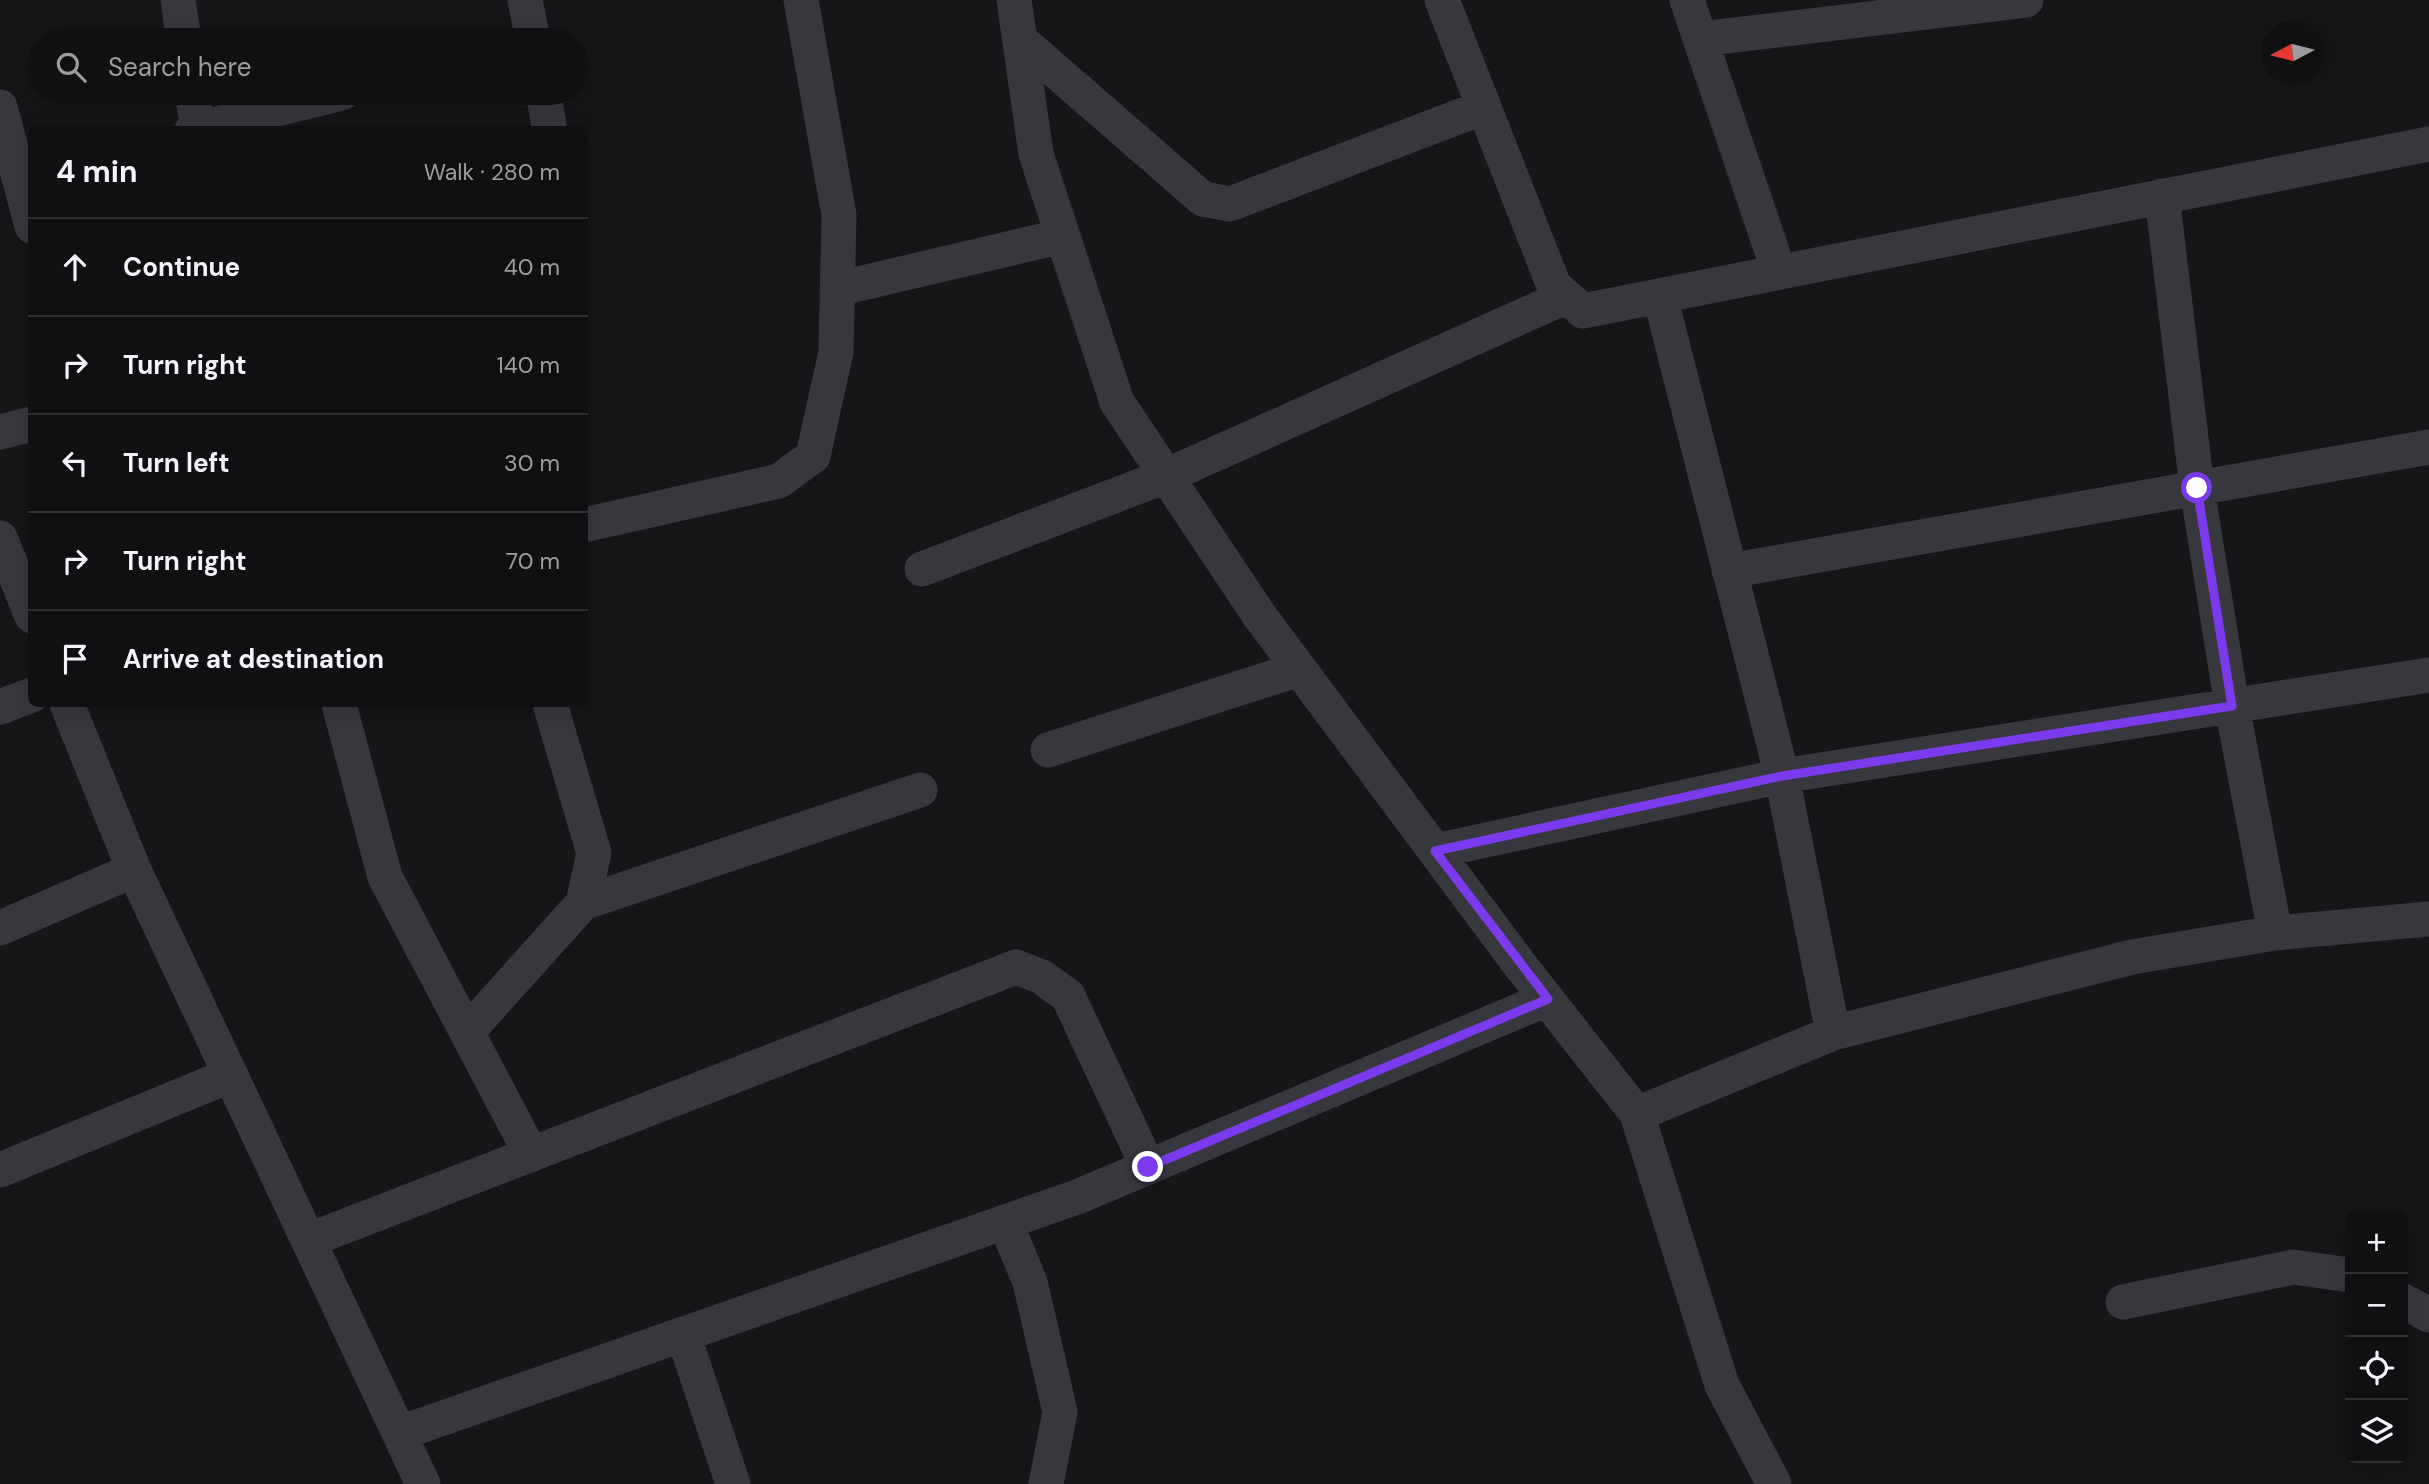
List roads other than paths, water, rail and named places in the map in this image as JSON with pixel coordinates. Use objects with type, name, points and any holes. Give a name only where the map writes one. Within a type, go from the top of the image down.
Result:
[{"type":"street","points":[[178,0],[182,28]]},
{"type":"street","points":[[525,0],[531,28]]},
{"type":"street","points":[[588,523],[779,481],[813,456],[836,352],[839,215],[801,0]]},
{"type":"street","points":[[1014,0],[1036,154],[1116,402],[1259,615],[1435,851],[1637,1114],[1722,1385],[1774,1484]]},
{"type":"street","points":[[1443,0],[1554,286],[1584,311],[2429,144]]},
{"type":"street","points":[[1687,0],[1779,272]]},
{"type":"street","points":[[1700,40],[2026,0]]},
{"type":"street","points":[[1020,40],[1203,199],[1230,204],[1484,107]]},
{"type":"street","points":[[193,105],[196,126]]},
{"type":"street","points":[[208,126],[293,105]]},
{"type":"street","points":[[545,105],[549,126]]},
{"type":"street","points":[[0,107],[28,211]]},
{"type":"street","points":[[2162,196],[2197,488],[2232,706],[2274,933]]},
{"type":"street","points":[[837,289],[1063,236]]},
{"type":"street","points":[[1660,296],[1782,776],[1833,1033]]},
{"type":"street","points":[[922,569],[1166,476],[1565,297]]},
{"type":"street","points":[[0,432],[28,425]]},
{"type":"street","points":[[1729,571],[2429,447]]},
{"type":"street","points":[[0,538],[28,606]]},
{"type":"street","points":[[1048,750],[1299,669]]},
{"type":"street","points":[[1435,851],[1782,776],[2429,675]]},
{"type":"street","points":[[0,707],[28,696]]},
{"type":"street","points":[[67,707],[134,870],[423,1484]]},
{"type":"street","points":[[340,707],[385,877],[531,1154]]},
{"type":"street","points":[[551,707],[594,853],[583,903]]},
{"type":"street","points":[[467,1032],[583,903],[920,790]]},
{"type":"street","points":[[0,928],[134,870]]},
{"type":"street","points":[[1637,1114],[1833,1033],[2132,957],[2274,933],[2429,919]]},
{"type":"street","points":[[309,1240],[1016,967],[1042,977],[1068,996],[1148,1167]]},
{"type":"street","points":[[400,1433],[1077,1197],[1548,999]]},
{"type":"street","points":[[0,1170],[231,1075]]},
{"type":"street","points":[[1005,1222],[1031,1282],[1060,1412],[1046,1484]]},
{"type":"street","points":[[2123,1302],[2293,1267],[2345,1274]]},
{"type":"street","points":[[2408,1303],[2429,1315]]},
{"type":"street","points":[[683,1334],[733,1484]]}]
